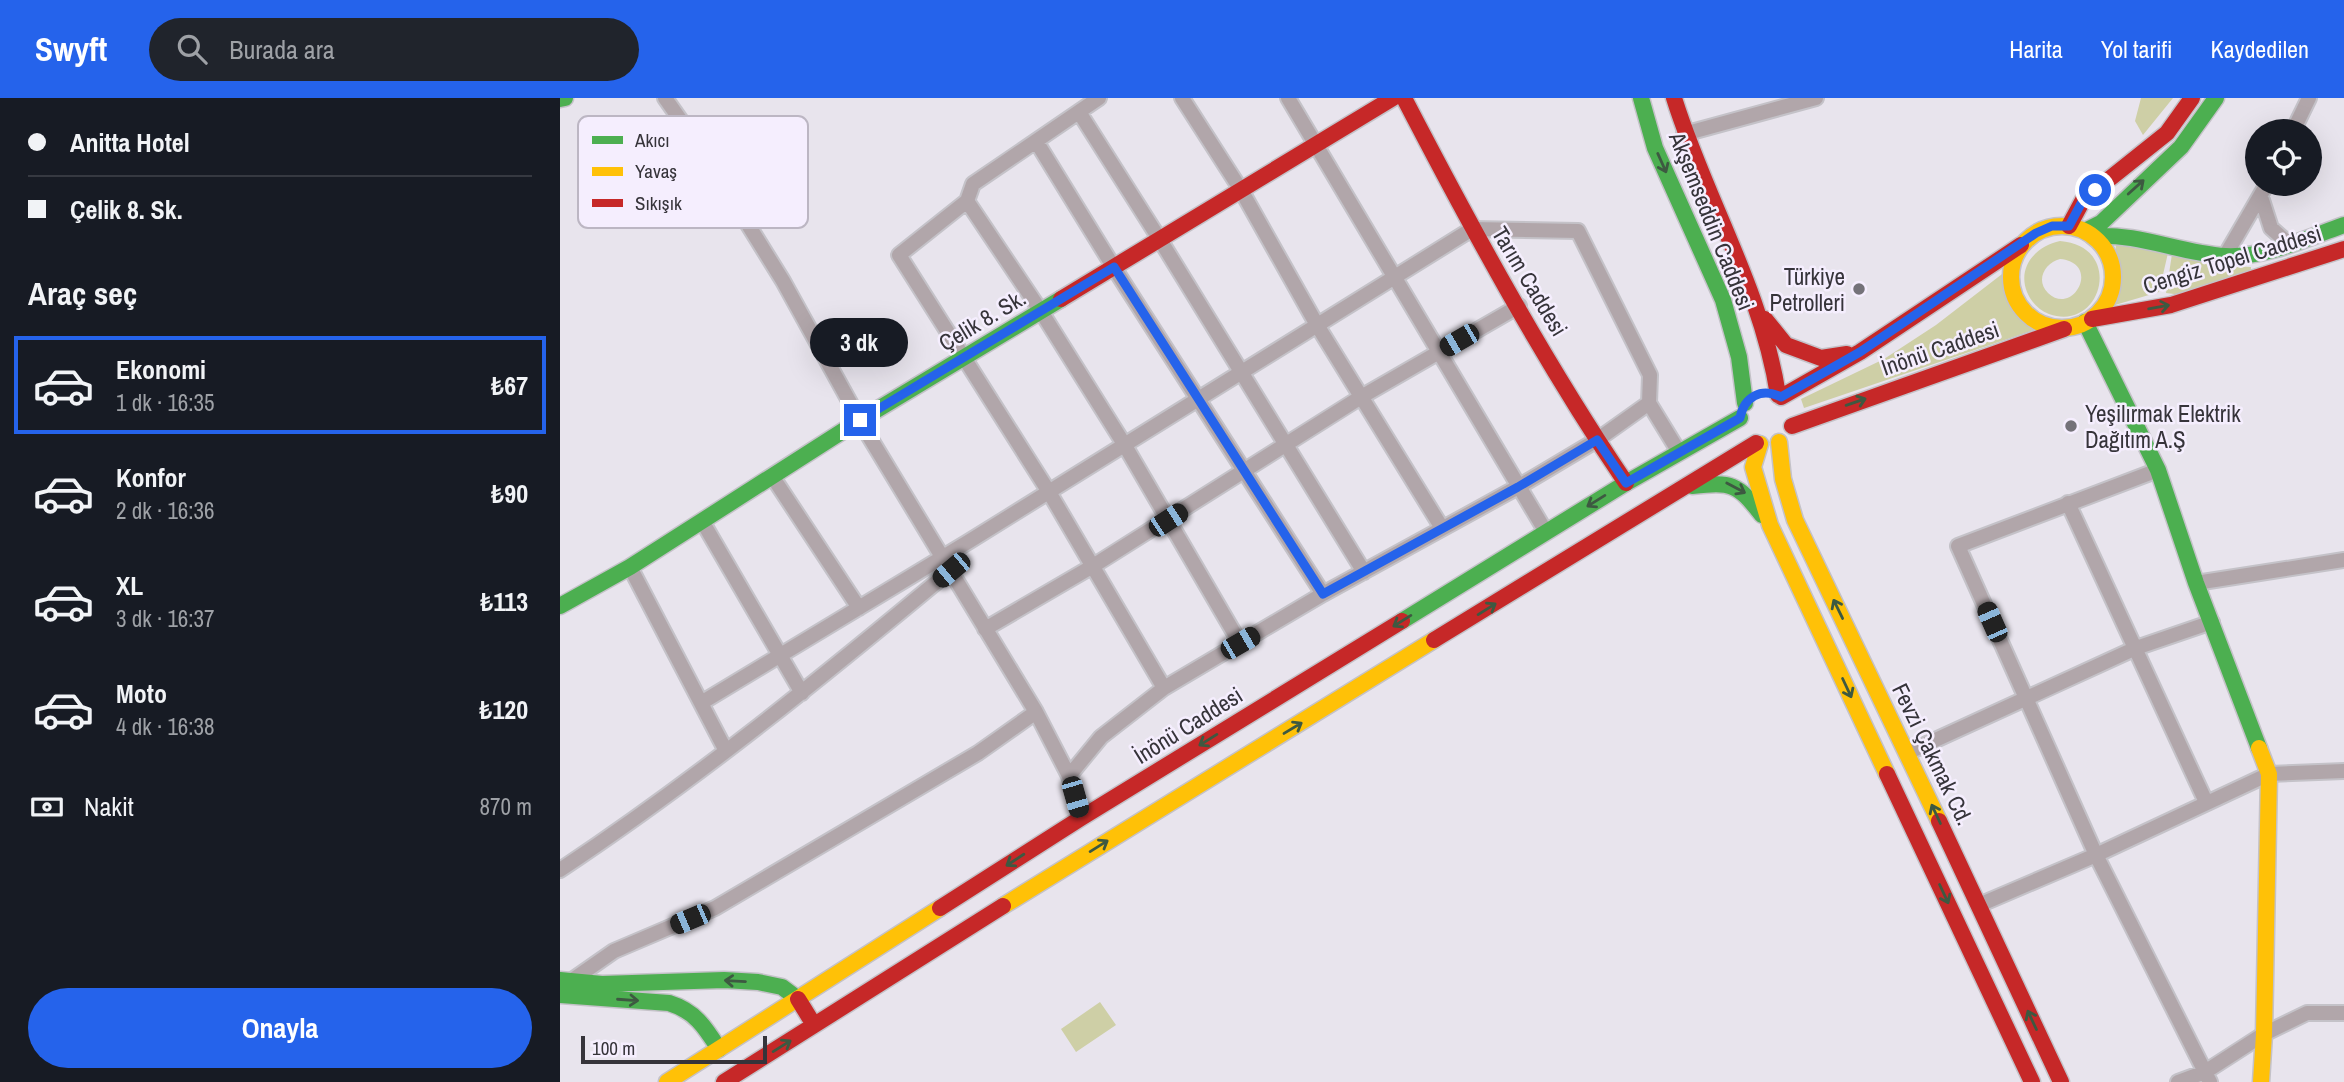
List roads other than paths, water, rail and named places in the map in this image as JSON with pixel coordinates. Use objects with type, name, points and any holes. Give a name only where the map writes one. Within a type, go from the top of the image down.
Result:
[{"type":"main road","name":"Çelik 8. Sk.","points":[[560,607],[630,567],[860,420],[1393,98]]},
{"type":"main road","name":"Tarım Caddesi","points":[[1404,98],[1472,229],[1597,440],[1626,483]]},
{"type":"main road","name":"Akşemseddin Caddesi","points":[[1642,98],[1655,148],[1723,300],[1739,357],[1761,400]]},
{"type":"main road","name":"Akşemseddin Caddesi","points":[[1674,98],[1684,134],[1768,341],[1761,400]]},
{"type":"main road","points":[[2069,226],[2083,200],[2167,133],[2192,98]]},
{"type":"main road","points":[[2089,233],[2181,147],[2216,98]]},
{"type":"main road","name":"Cengiz Topel Caddesi","points":[[2089,233],[2113,233],[2225,256],[2289,244],[2344,225]]},
{"type":"main road","points":[[2052,226],[2069,226],[2089,233],[2104,247],[2111,262],[2114,278],[2107,301],[2089,321],[2064,328],[2047,326],[2032,319],[2020,307],[2013,292],[2010,275],[2014,258],[2023,244],[2036,233],[2052,226]]},
{"type":"main road","name":"İnönü Caddesi","points":[[667,1082],[1081,818],[1761,400],[1860,352],[2023,244]]},
{"type":"main road","name":"Cengiz Topel Caddesi","points":[[2089,321],[2171,305],[2344,248]]},
{"type":"main road","points":[[1757,309],[1786,345],[1821,358],[1860,352]]},
{"type":"main road","points":[[2089,321],[2158,470],[2196,583],[2269,774],[2261,1082]]},
{"type":"main road","name":"İnönü Caddesi","points":[[1792,426],[2064,328]]},
{"type":"main road","points":[[1761,400],[1792,411],[1792,426],[1786,438],[1772,445],[1758,444],[1744,433],[1761,400]]},
{"type":"main road","name":"Fevzi Çakmak Cd.","points":[[1779,442],[1783,479],[1795,520],[2061,1082]]},
{"type":"main road","points":[[724,1082],[1101,844],[1758,444]]},
{"type":"main road","points":[[1758,444],[1753,467],[1770,525],[2032,1082]]},
{"type":"main road","points":[[1687,486],[1725,483],[1745,491],[1770,525]]},
{"type":"main road","points":[[565,980],[602,984],[724,980],[758,982],[782,987],[798,999],[814,1025]]},
{"type":"main road","points":[[560,995],[682,1006],[700,1019],[719,1049]]},
{"type":"street","points":[[665,98],[678,116]]},
{"type":"street","points":[[1099,98],[973,184],[967,201],[899,255],[1049,492],[1164,688]]},
{"type":"street","points":[[1182,98],[1241,190],[1317,325],[1442,528]]},
{"type":"street","points":[[1288,98],[1546,532]]},
{"type":"street","points":[[1684,134],[1816,98]]},
{"type":"street","points":[[2299,119],[2309,98]]},
{"type":"street","points":[[1079,112],[1364,572]]},
{"type":"street","points":[[1036,141],[1323,594]]},
{"type":"street","points":[[2225,256],[2261,196]]},
{"type":"street","points":[[2265,196],[2271,228],[2289,244]]},
{"type":"street","points":[[967,201],[1124,444],[1240,643]]},
{"type":"street","points":[[750,228],[783,281],[860,420],[1036,712],[1069,776],[1081,818]]},
{"type":"street","points":[[560,870],[635,820],[802,692],[947,563],[1124,444],[1472,229],[1578,231],[1650,375],[1649,403],[1679,452]]},
{"type":"street","points":[[985,629],[1168,520],[1361,397],[1519,306]]},
{"type":"street","points":[[1069,776],[1101,737],[1164,688],[1323,594],[1518,487],[1597,440],[1649,403]]},
{"type":"street","points":[[2158,470],[1958,546],[2096,855],[2208,1077]]},
{"type":"street","points":[[772,477],[859,608]]},
{"type":"street","points":[[2068,503],[2206,802]]},
{"type":"street","points":[[702,521],[802,692]]},
{"type":"street","points":[[2196,583],[2344,560]]},
{"type":"street","points":[[701,704],[859,608],[947,563]]},
{"type":"street","points":[[630,567],[726,751]]},
{"type":"street","points":[[1907,753],[2136,648],[2212,622]]},
{"type":"street","points":[[565,980],[614,951],[715,908],[978,753],[1036,712]]},
{"type":"street","points":[[1979,905],[2096,855],[2269,774],[2344,771]]},
{"type":"street","points":[[2178,1082],[2208,1077],[2264,1034],[2307,1013],[2344,1013]]},
{"type":"place","name":"Türkiye Petrolleri","points":[[1859,289]]},
{"type":"place","name":"Yeşilırmak Elektrik Dağıtım A.Ş","points":[[2071,426]]}]
